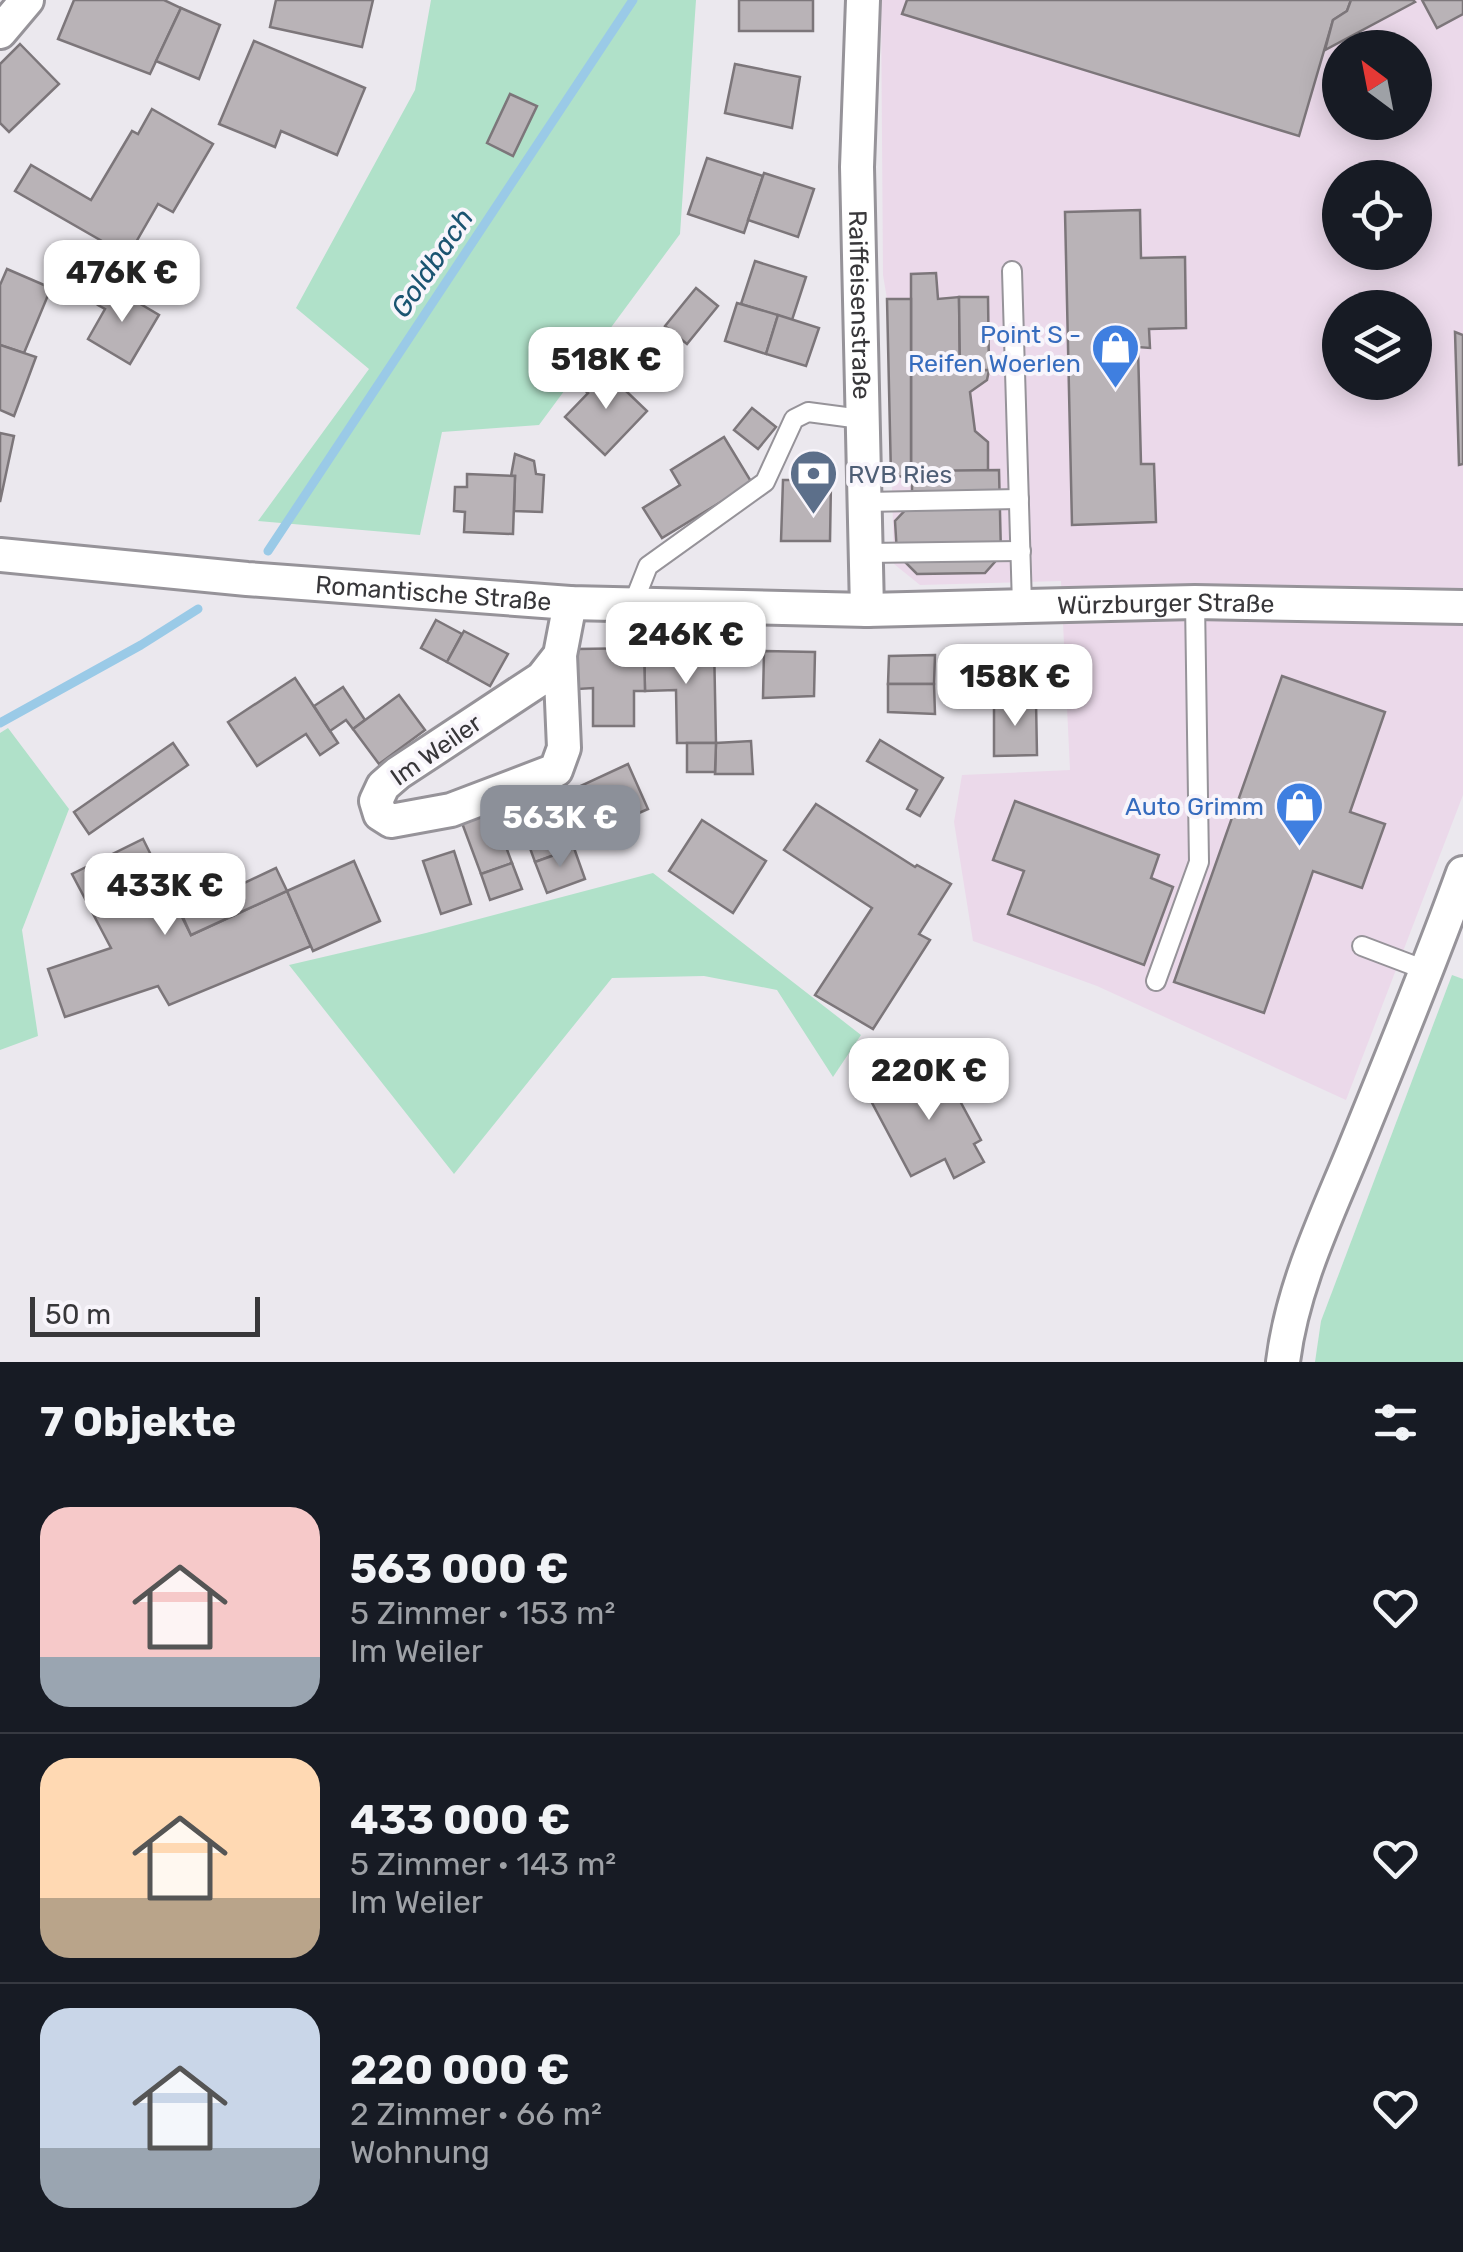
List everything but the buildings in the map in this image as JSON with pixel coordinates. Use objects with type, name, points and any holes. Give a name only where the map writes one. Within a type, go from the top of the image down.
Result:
[{"type":"street","points":[[0,32],[27,0]]},
{"type":"street","name":"Raiffeisenstraße","points":[[863,0],[857,167],[867,610]]},
{"type":"street","name":"Romantische Straße","points":[[0,556],[246,579],[570,602],[867,610]]},
{"type":"street","name":"Im Weiler","points":[[560,655],[542,678],[383,786],[376,801],[380,814],[390,821],[451,810],[556,770],[564,748],[560,655],[570,602]]},
{"type":"street","name":"Würzburger Straße","points":[[867,610],[1196,602],[1463,607]]},
{"type":"street","points":[[1283,1362],[1287,1332],[1305,1270],[1428,971],[1463,874]]},
{"type":"lane","points":[[1012,271],[1022,605]]},
{"type":"lane","points":[[634,604],[648,566],[765,482],[794,418],[808,412],[861,419]]},
{"type":"lane","points":[[864,502],[1019,499]]},
{"type":"lane","points":[[866,553],[1021,551]]},
{"type":"lane","points":[[1156,981],[1198,862],[1196,602]]},
{"type":"lane","points":[[1362,946],[1428,971]]},
{"type":"shaded area","points":[[881,0],[1463,0],[1463,795],[1346,1100],[1097,986],[973,941],[954,822],[962,775],[1070,770],[1061,581],[920,585],[894,564],[887,299],[883,275]]},
{"type":"green space","points":[[431,0],[696,0],[680,234],[539,425],[442,432],[420,535],[258,521],[369,369],[296,308],[415,90]]},
{"type":"green space","points":[[8,728],[69,809],[22,930],[38,1036],[0,1050],[0,733]]},
{"type":"green space","points":[[653,873],[861,1035],[833,1077],[777,990],[704,976],[612,978],[454,1174],[289,965],[426,933]]},
{"type":"green space","points":[[1452,975],[1463,979],[1463,1362],[1315,1362],[1321,1321]]},
{"type":"waterway","name":"Goldbach","points":[[268,551],[633,0]]},
{"type":"waterway","name":"Goldbach","points":[[0,723],[198,609]]},
{"type":"place","name":"Point S - Reifen Woerlen","points":[[1116,390]]},
{"type":"place","name":"RVB Ries","points":[[813,516]]},
{"type":"place","name":"Auto Grimm","points":[[1299,848]]}]
